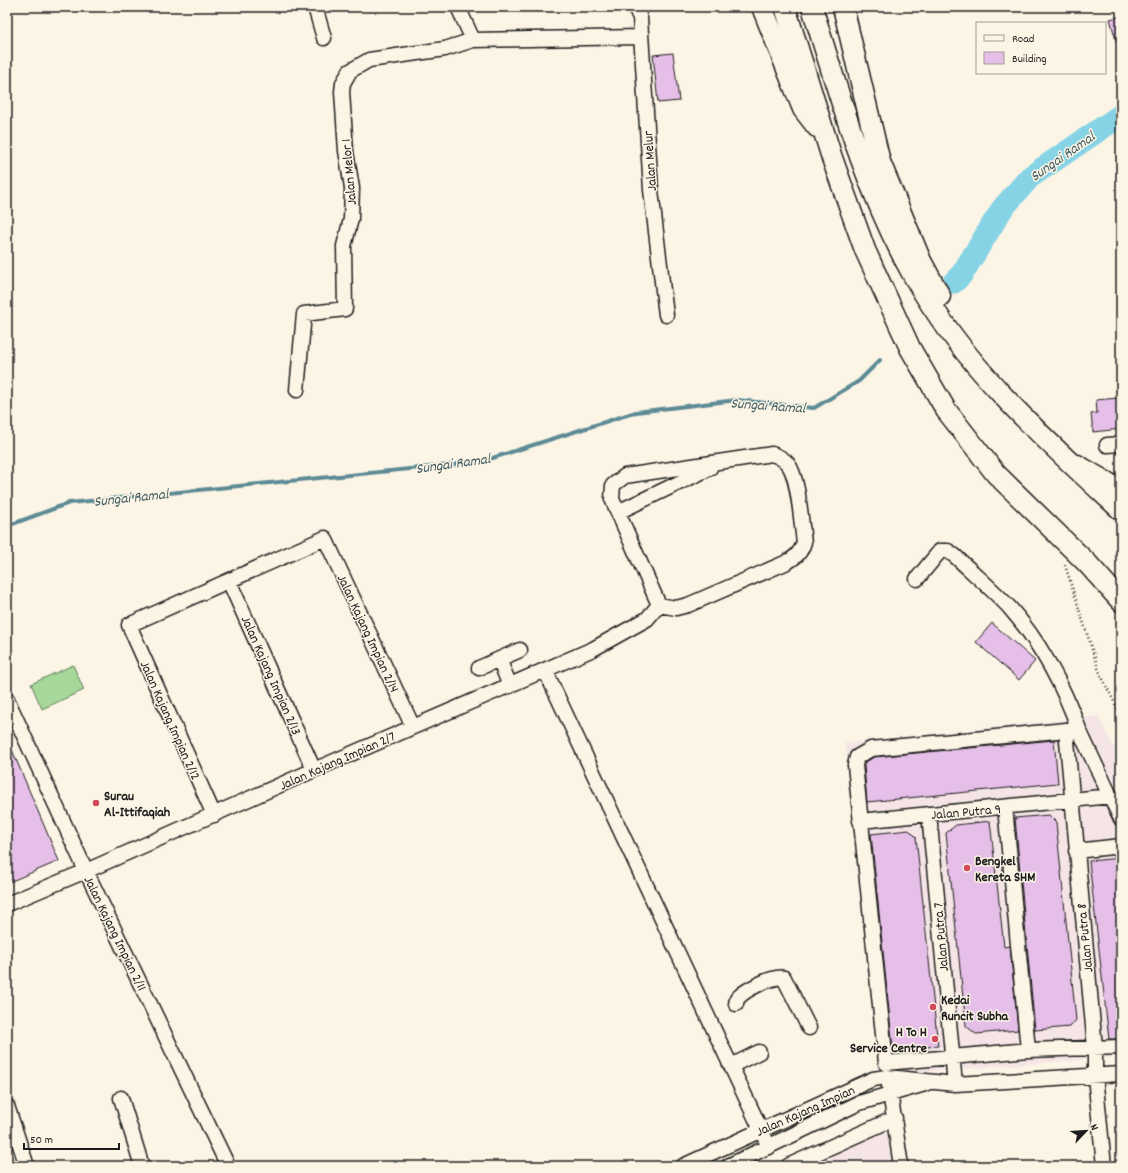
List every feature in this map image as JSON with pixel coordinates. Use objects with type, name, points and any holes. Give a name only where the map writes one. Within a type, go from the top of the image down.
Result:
[{"type":"highway","points":[[762,7],[803,109],[827,139]]},
{"type":"highway","points":[[786,7],[827,139],[865,250],[910,348],[946,410],[996,474],[1087,563],[1121,600]]},
{"type":"highway","points":[[812,7],[852,135],[880,209],[914,276],[953,336],[998,392],[1055,449],[1121,510]]},
{"type":"highway","points":[[843,7],[880,162],[922,261],[954,321],[998,392]]},
{"type":"street","points":[[315,7],[324,38]]},
{"type":"street","points":[[458,7],[473,40]]},
{"type":"street","name":"Jalan Melur","points":[[635,7],[640,18],[640,37],[651,190],[666,315]]},
{"type":"street","name":"Jalan Melor 1","points":[[297,390],[304,314],[345,309],[344,246],[351,219],[352,196],[346,151],[342,92],[346,77],[356,66],[369,60],[445,50],[473,40],[640,37]]},
{"type":"street","points":[[1107,445],[1121,444]]},
{"type":"street","points":[[1055,449],[1121,487]]},
{"type":"street","points":[[772,454],[781,457],[788,464],[794,476],[804,542],[802,551],[795,558],[785,563],[688,605],[676,608],[659,605],[612,499],[611,491],[613,485],[621,478],[723,462],[772,454]]},
{"type":"street","points":[[618,512],[723,462]]},
{"type":"street","name":"Jalan Kajang Impian 2/14","points":[[229,581],[325,538],[413,727]]},
{"type":"street","points":[[917,579],[940,551],[948,551],[956,556],[1009,607],[1031,635],[1070,705],[1080,732],[1121,819]]},
{"type":"street","name":"Jalan Kajang Impian 2/12","points":[[214,815],[128,625],[229,581]]},
{"type":"street","name":"Jalan Kajang Impian 2/13","points":[[229,581],[314,770]]},
{"type":"street","name":"Jalan Kajang Impian 2/7","points":[[7,904],[86,871],[592,649],[648,620],[659,605]]},
{"type":"street","points":[[479,668],[520,650]]},
{"type":"street","points":[[499,659],[510,686]]},
{"type":"street","points":[[545,670],[769,1147]]},
{"type":"street","name":"Jalan Kajang Impian 2/11","points":[[7,699],[86,871],[228,1166]]},
{"type":"street","points":[[910,1166],[893,1081],[860,820],[854,765],[857,757],[863,752],[871,749],[1066,730],[1080,732]]},
{"type":"street","name":"Jalan Putra 8","points":[[1066,730],[1071,802],[1095,1048],[1095,1076],[1104,1166]]},
{"type":"street","name":"Jalan Putra 9","points":[[860,820],[1071,802],[1111,796]]},
{"type":"street","points":[[1006,808],[1028,1050]]},
{"type":"street","name":"Jalan Putra 7","points":[[929,814],[955,1084]]},
{"type":"street","points":[[1076,851],[1121,846]]},
{"type":"street","points":[[736,1004],[737,999],[745,992],[775,977],[784,978],[809,1028]]},
{"type":"street","points":[[893,1081],[952,1058],[1028,1050],[1121,1047]]},
{"type":"street","points":[[731,1066],[759,1052]]},
{"type":"street","name":"Jalan Kajang Impian","points":[[683,1166],[873,1079],[955,1084],[1121,1074]]},
{"type":"street","points":[[893,1081],[895,1118],[902,1166]]},
{"type":"street","name":"Jalan Kajang Impian","points":[[728,1166],[859,1103],[893,1081]]},
{"type":"street","points":[[121,1098],[142,1166]]},
{"type":"street","points":[[8,1113],[27,1166]]},
{"type":"street","points":[[788,1166],[895,1118]]},
{"type":"path","points":[[1064,560],[1099,671],[1121,716]]},
{"type":"shaded area","points":[[1098,716],[1121,761],[1121,1057],[908,1073],[878,1069],[845,743]]},
{"type":"shaded area","points":[[887,1128],[893,1166],[804,1166]]},
{"type":"green space","points":[[73,665],[84,690],[42,709],[31,684]]},
{"type":"building","points":[[1121,16],[1121,46],[1118,47],[1110,19]]},
{"type":"building","points":[[673,53],[679,101],[658,103],[653,55]]},
{"type":"building","points":[[1118,398],[1119,412],[1121,411],[1121,429],[1093,432],[1091,414],[1097,413],[1096,400]]},
{"type":"building","points":[[992,623],[1035,661],[1019,680],[976,642]]},
{"type":"building","points":[[7,738],[59,861],[7,883]]},
{"type":"building","points":[[1054,740],[1058,783],[867,802],[864,763],[874,757]]},
{"type":"building","points":[[1049,815],[1056,822],[1076,1020],[1070,1027],[1035,1030],[1015,818]]},
{"type":"building","points":[[990,821],[1004,947],[1010,946],[1018,1030],[976,1034],[966,1026],[946,833],[956,825]]},
{"type":"building","points":[[909,830],[916,837],[938,1046],[893,1050],[871,834]]},
{"type":"building","points":[[1121,858],[1121,1039],[1109,1039],[1089,861]]},
{"type":"waterway","name":"Sungai Ramal","points":[[954,282],[962,274],[1002,209],[1030,177],[1121,115]]},
{"type":"waterway","name":"Sungai Ramal","points":[[7,526],[69,503],[480,462],[636,412],[737,400],[814,408],[859,381],[880,360]]},
{"type":"place","name":"Surau Al-Ittifaqiah","points":[[96,803]]},
{"type":"place","name":"Bengkel Kereta SHM","points":[[967,868]]},
{"type":"place","name":"Kedai Runcit Subha","points":[[933,1007]]},
{"type":"place","name":"H To H Service Centre","points":[[935,1039]]}]
